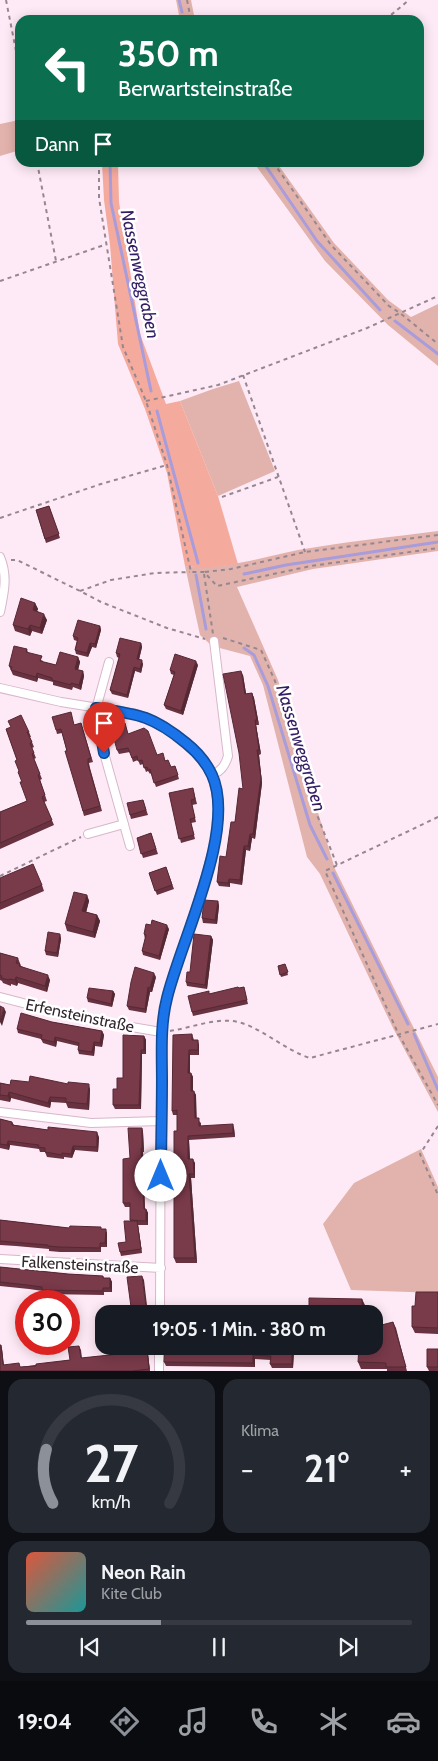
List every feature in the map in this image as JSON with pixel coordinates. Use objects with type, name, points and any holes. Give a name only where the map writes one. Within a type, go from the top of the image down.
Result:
[{"type":"street","points":[[0,558],[6,584],[0,612]]},
{"type":"street","points":[[212,775],[219,772],[228,756],[214,641]]},
{"type":"street","points":[[109,662],[96,708],[104,753],[130,846]]},
{"type":"street","points":[[0,688],[61,702],[136,714],[149,718],[161,724],[191,747],[202,759],[212,775],[219,813],[217,835],[203,886],[167,998],[162,1032],[160,1305]]},
{"type":"street","points":[[88,834],[124,824]]},
{"type":"street","name":"Erfensteinstraße","points":[[0,997],[85,1019],[162,1032]]},
{"type":"street","points":[[0,1112],[91,1123],[162,1121]]},
{"type":"street","name":"Falkensteinstraße","points":[[0,1260],[161,1268]]},
{"type":"street","points":[[159,1355],[159,1371]]},
{"type":"path","points":[[6,0],[15,46]]},
{"type":"path","points":[[187,0],[190,15]]},
{"type":"path","points":[[391,15],[409,0]]},
{"type":"path","points":[[38,167],[56,262]]},
{"type":"path","points":[[98,167],[99,198],[123,347],[146,401],[167,465],[191,572]]},
{"type":"path","points":[[276,167],[331,245],[389,306],[438,344]]},
{"type":"path","points":[[0,281],[107,244]]},
{"type":"path","points":[[146,401],[218,385],[367,328],[438,296]]},
{"type":"path","points":[[243,375],[305,552]]},
{"type":"path","points":[[0,518],[101,484],[167,465]]},
{"type":"path","points":[[222,497],[278,477]]},
{"type":"path","points":[[80,590],[111,580],[155,573],[204,572],[231,569],[305,552],[438,535]]},
{"type":"path","points":[[204,572],[217,586],[311,566],[438,548]]},
{"type":"path","points":[[0,558],[17,560],[101,602],[167,628],[214,641],[221,637],[260,650],[275,681],[307,790],[337,865]]},
{"type":"path","points":[[204,572],[214,641]]},
{"type":"path","points":[[438,817],[326,871],[398,1033],[438,1105]]},
{"type":"path","points":[[0,876],[88,834]]},
{"type":"path","points":[[162,1032],[220,1021],[238,1022],[310,1058],[398,1033],[438,1024]]},
{"type":"path","points":[[438,1126],[420,1154],[438,1195]]},
{"type":"shaded area","points":[[176,0],[191,0],[194,15],[179,15]]},
{"type":"shaded area","points":[[15,121],[15,152],[0,156],[0,124]]},
{"type":"shaded area","points":[[102,167],[118,167],[119,202],[140,334],[166,404],[180,401],[218,496],[238,564],[206,568],[185,566],[167,473],[145,409],[118,344],[110,245],[104,200]]},
{"type":"shaded area","points":[[257,167],[280,167],[334,243],[388,300],[411,317],[438,304],[438,366],[388,325],[325,261]]},
{"type":"shaded area","points":[[239,381],[275,471],[218,496],[180,401]]},
{"type":"shaded area","points":[[438,531],[438,551],[313,569],[237,587],[278,680],[335,869],[438,1077],[438,1112],[393,1028],[320,874],[307,857],[263,685],[250,656],[212,646],[200,635],[185,566],[228,565],[315,547]]},
{"type":"shaded area","points":[[421,1149],[438,1187],[438,1293],[351,1290],[323,1224],[354,1183]]},
{"type":"building","points":[[49,506],[59,534],[45,539],[36,510]]},
{"type":"building","points":[[21,598],[35,603],[33,610],[44,614],[40,628],[30,625],[28,629],[13,625]]},
{"type":"building","points":[[78,620],[100,626],[95,644],[90,643],[87,653],[75,650],[78,638],[73,636]]},
{"type":"building","points":[[120,638],[141,643],[137,659],[142,660],[140,669],[134,667],[127,695],[110,690],[120,654],[116,653]]},
{"type":"building","points":[[14,646],[27,649],[26,652],[42,656],[40,661],[56,665],[60,652],[78,657],[75,669],[83,671],[79,685],[52,680],[52,678],[37,673],[36,677],[11,670],[12,667],[9,666]]},
{"type":"building","points":[[175,654],[196,661],[181,711],[164,705],[175,672],[170,670]]},
{"type":"building","points":[[241,671],[245,694],[252,693],[257,720],[255,720],[259,750],[257,750],[261,778],[253,834],[250,834],[248,846],[244,846],[240,880],[229,879],[228,883],[217,882],[220,856],[226,857],[231,822],[235,822],[239,788],[243,789],[239,753],[223,674]]},
{"type":"building","points":[[71,712],[74,725],[81,723],[91,758],[88,759],[88,764],[100,806],[83,811],[65,751],[67,751],[61,729],[56,730],[52,717]]},
{"type":"building","points":[[21,715],[32,742],[30,743],[34,753],[32,754],[40,774],[38,775],[45,795],[42,797],[52,820],[0,843],[0,812],[27,801],[20,782],[22,782],[15,761],[17,760],[6,729],[11,727],[8,721]]},
{"type":"building","points":[[118,721],[119,725],[125,723],[128,734],[144,728],[148,731],[157,755],[163,753],[165,761],[168,760],[171,767],[175,766],[178,775],[154,783],[150,769],[144,768],[142,760],[138,761],[137,756],[132,758],[128,748],[117,750],[110,724]]},
{"type":"building","points":[[193,788],[195,799],[191,800],[195,818],[190,819],[194,835],[179,839],[169,793]]},
{"type":"building","points":[[143,800],[146,810],[130,815],[127,803]]},
{"type":"building","points":[[151,833],[156,849],[141,854],[137,838]]},
{"type":"building","points":[[33,864],[42,885],[0,903],[0,878]]},
{"type":"building","points":[[166,867],[172,885],[155,891],[149,873]]},
{"type":"building","points":[[74,892],[87,895],[82,911],[97,915],[93,932],[65,924]]},
{"type":"building","points":[[204,900],[218,901],[215,920],[202,918]]},
{"type":"building","points":[[152,920],[167,925],[159,956],[142,951],[146,935],[144,934],[146,924],[151,925]]},
{"type":"building","points":[[48,932],[60,934],[57,953],[45,951]]},
{"type":"building","points":[[194,934],[211,936],[205,985],[186,982],[187,972],[190,972]]},
{"type":"building","points":[[0,953],[18,958],[16,963],[20,964],[19,966],[48,975],[45,986],[16,977],[15,980],[1,978]]},
{"type":"building","points":[[285,964],[288,972],[280,975],[278,966]]},
{"type":"building","points":[[135,967],[154,973],[150,988],[148,987],[145,1009],[127,1006]]},
{"type":"building","points":[[244,987],[247,1000],[192,1012],[188,996],[209,991],[209,994]]},
{"type":"building","points":[[89,988],[113,991],[111,1004],[87,998]]},
{"type":"building","points":[[0,1006],[4,1008],[0,1022]]},
{"type":"building","points":[[21,1013],[52,1022],[102,1031],[100,1043],[94,1042],[92,1052],[78,1050],[79,1043],[55,1037],[54,1042],[41,1039],[42,1035],[17,1029]]},
{"type":"building","points":[[192,1034],[192,1040],[198,1040],[198,1050],[189,1050],[188,1073],[191,1073],[191,1091],[194,1091],[195,1118],[199,1118],[199,1126],[233,1124],[233,1133],[188,1136],[188,1159],[193,1159],[194,1174],[189,1174],[195,1258],[174,1258],[174,1131],[177,1131],[177,1110],[172,1111],[173,1035]]},
{"type":"building","points":[[123,1035],[144,1036],[144,1050],[141,1050],[139,1105],[113,1105],[113,1089],[117,1089],[117,1078],[123,1078]]},
{"type":"building","points":[[30,1076],[68,1084],[68,1082],[89,1084],[87,1104],[66,1102],[66,1098],[50,1097],[48,1103],[9,1092],[8,1096],[0,1095],[0,1083],[10,1085],[11,1080],[29,1082]]},
{"type":"building","points":[[0,1119],[12,1122],[12,1125],[48,1130],[48,1127],[97,1132],[97,1147],[73,1146],[71,1154],[62,1153],[62,1155],[45,1152],[45,1148],[38,1147],[39,1145],[8,1141],[7,1145],[0,1144]]},
{"type":"building","points":[[128,1128],[142,1128],[141,1148],[146,1221],[130,1220],[130,1203],[123,1203],[123,1159],[130,1158]]},
{"type":"building","points":[[0,1220],[69,1228],[70,1226],[101,1227],[101,1229],[106,1229],[105,1243],[100,1243],[100,1248],[59,1247],[0,1241]]},
{"type":"building","points":[[124,1221],[137,1221],[141,1249],[120,1252],[118,1243],[126,1242]]},
{"type":"building","points":[[0,1267],[103,1276],[103,1278],[110,1278],[110,1288],[103,1288],[103,1291],[42,1290],[42,1287],[0,1282]]},
{"type":"building","points":[[142,1276],[146,1305],[131,1305],[127,1277]]},
{"type":"building","points":[[416,1292],[438,1292],[438,1328],[412,1327],[412,1306],[415,1306]]},
{"type":"building","points":[[309,1298],[362,1299],[362,1305],[309,1305]]},
{"type":"building","points":[[393,1322],[406,1367],[386,1367],[386,1363],[358,1362],[358,1355],[383,1355],[383,1325]]},
{"type":"building","points":[[0,1345],[3,1365],[19,1363],[20,1367],[36,1366],[36,1364],[70,1360],[69,1355],[80,1355],[80,1352],[81,1358],[110,1355],[148,1355],[149,1369],[132,1371],[0,1371]]},
{"type":"building","points":[[427,1349],[438,1349],[438,1367],[427,1367]]},
{"type":"building","points":[[164,1355],[253,1355],[253,1363],[164,1362]]},
{"type":"building","points":[[253,1355],[292,1355],[292,1364],[270,1364],[271,1356]]},
{"type":"waterway","points":[[179,0],[182,12]]},
{"type":"waterway","name":"Nassenweggraben","points":[[110,167],[111,203],[151,391]]},
{"type":"waterway","points":[[266,167],[317,241],[380,310]]},
{"type":"waterway","points":[[395,321],[438,354]]},
{"type":"waterway","name":"Nassenweggraben","points":[[157,411],[198,563]]},
{"type":"waterway","points":[[244,574],[286,565],[438,542]]},
{"type":"waterway","name":"Nassenweggraben","points":[[196,575],[206,629]]},
{"type":"waterway","name":"Nassenweggraben","points":[[244,648],[254,655],[268,686],[310,825],[327,859]]},
{"type":"waterway","name":"Nassenweggraben","points":[[333,873],[408,1024]]},
{"type":"waterway","name":"Nassenweggraben","points":[[414,1034],[438,1090]]},
{"type":"route","points":[[104,753],[96,708],[136,714],[161,724],[191,747],[202,759],[212,775],[219,813],[217,835],[203,886],[167,998],[162,1032],[161,1176]]}]
